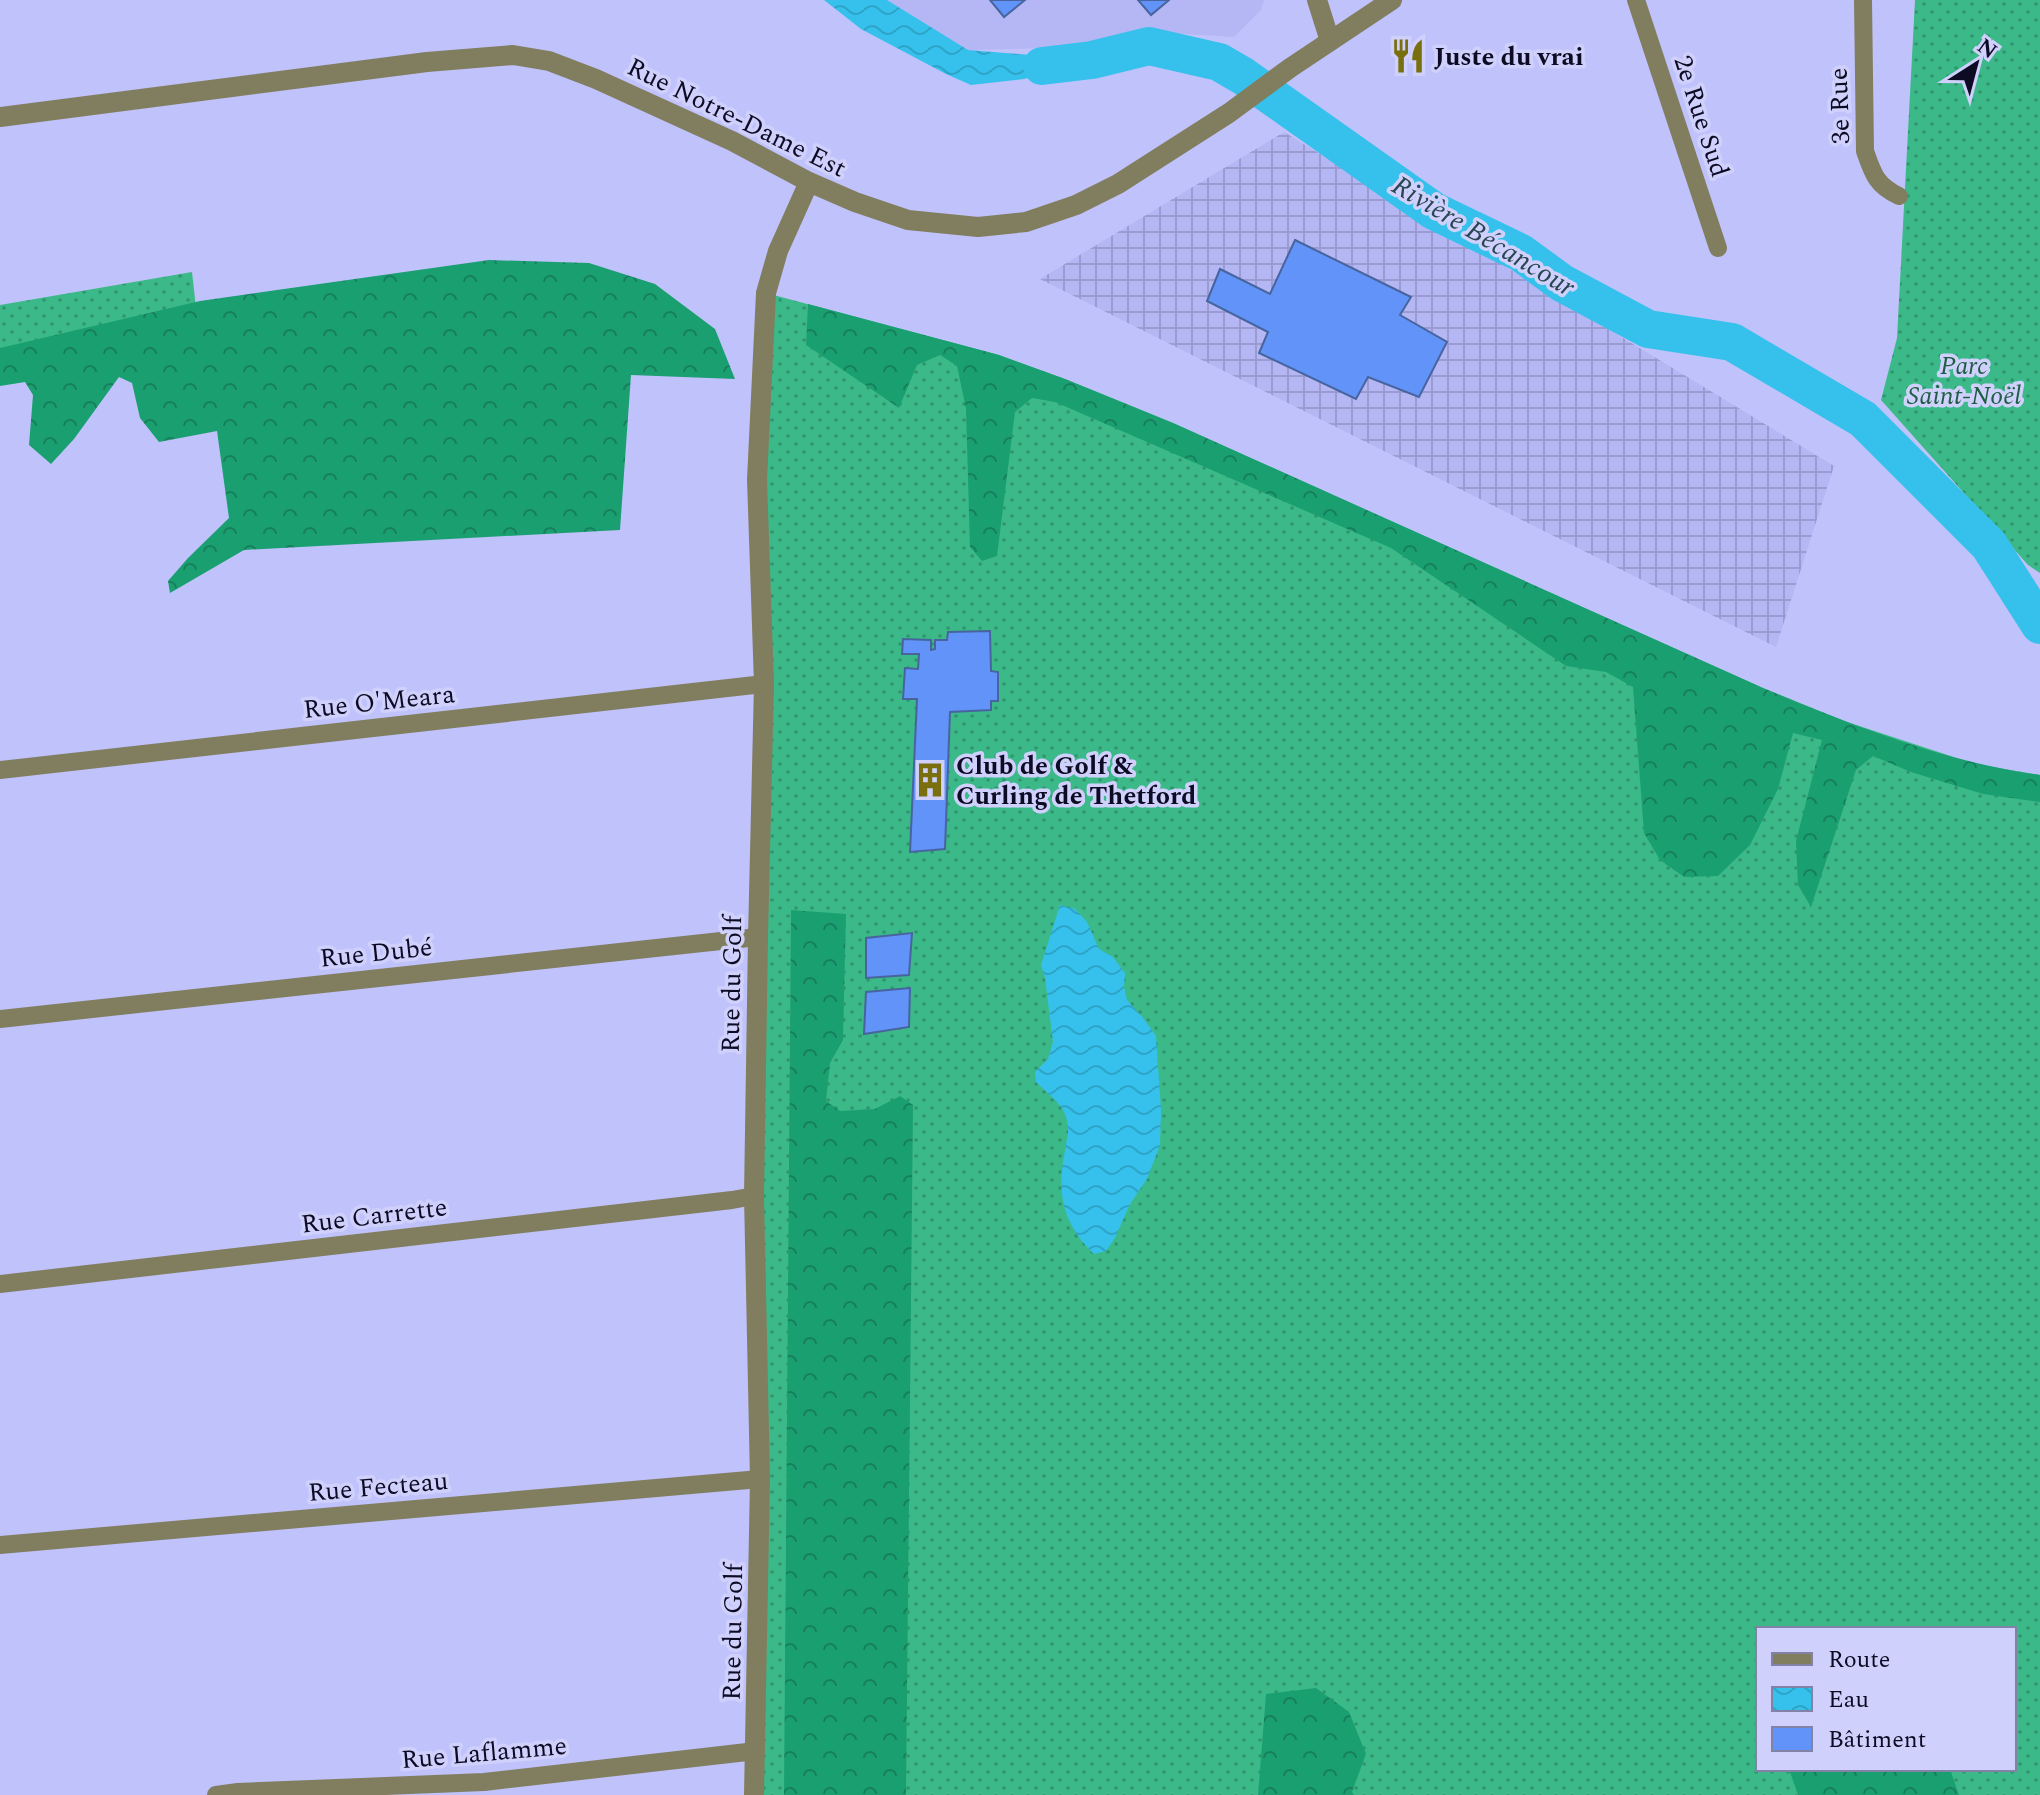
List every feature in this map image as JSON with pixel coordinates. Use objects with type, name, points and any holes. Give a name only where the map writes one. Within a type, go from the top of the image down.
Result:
[{"type":"street","points":[[1317,0],[1330,41]]},
{"type":"street","name":"Rue Notre-Dame Est","points":[[0,117],[427,62],[513,55],[549,61],[596,79],[855,202],[908,220],[978,227],[1026,222],[1076,205],[1118,184],[1229,113],[1392,0]]},
{"type":"street","name":"2e Rue Sud","points":[[1636,0],[1718,248]]},
{"type":"street","name":"3e Rue","points":[[1863,0],[1865,151],[1879,183],[1899,196]]},
{"type":"street","name":"Rue du Golf","points":[[754,1795],[760,1479],[754,1196],[764,684],[757,480],[766,293],[778,251],[809,182]]},
{"type":"street","name":"Rue O'Meara","points":[[0,770],[764,684]]},
{"type":"street","name":"Rue Dubé","points":[[0,1019],[758,937]]},
{"type":"street","name":"Rue Carrette","points":[[0,1284],[754,1196]]},
{"type":"street","name":"Rue Fecteau","points":[[0,1545],[760,1479]]},
{"type":"street","name":"Rue Laflamme","points":[[216,1795],[484,1788],[756,1751]]},
{"type":"shaded area","points":[[887,0],[1264,0],[1261,10],[1234,37],[1186,34],[1093,47],[967,50]]},
{"type":"shaded area","points":[[1284,132],[1834,466],[1776,647],[1040,279]]},
{"type":"green space","name":"Parc Saint-Noël","points":[[1915,0],[2040,0],[2040,573],[2028,565],[1881,400],[1897,338]]},
{"type":"green space","points":[[489,260],[589,263],[655,284],[715,329],[735,379],[631,375],[620,530],[244,550],[170,593],[168,581],[229,518],[217,431],[159,442],[140,418],[132,383],[119,377],[74,439],[51,464],[29,445],[33,395],[25,382],[0,386],[0,348],[200,301]]},
{"type":"green space","points":[[192,272],[196,308],[0,351],[0,305]]},
{"type":"green space","points":[[766,293],[999,355],[1065,379],[1173,423],[1763,688],[1844,721],[1975,764],[2040,775],[2040,1795],[754,1795]]},
{"type":"green space","points":[[808,304],[999,355],[1065,379],[1173,423],[1797,702],[1934,752],[2040,775],[2040,802],[1983,794],[1911,772],[1873,756],[1856,770],[1811,907],[1798,885],[1796,841],[1822,740],[1793,733],[1778,789],[1750,845],[1718,876],[1684,877],[1660,860],[1644,833],[1633,687],[1606,672],[1566,666],[1391,548],[1055,402],[1032,398],[1015,412],[997,556],[982,561],[970,547],[966,409],[957,366],[940,355],[917,365],[899,408],[806,345]]},
{"type":"green space","points":[[791,910],[846,914],[843,1040],[830,1063],[826,1101],[840,1111],[875,1109],[900,1096],[913,1105],[906,1795],[784,1795]]},
{"type":"green space","points":[[1316,1688],[1349,1712],[1366,1754],[1352,1792],[1354,1795],[1258,1795],[1266,1694]]},
{"type":"green space","points":[[1790,1771],[1951,1771],[1959,1795],[1798,1795]]},
{"type":"water","points":[[824,0],[887,0],[968,50],[1092,60],[1024,79],[971,85],[861,29]]},
{"type":"water","points":[[1060,905],[1075,909],[1087,922],[1099,949],[1113,957],[1125,973],[1127,1000],[1156,1036],[1160,1145],[1147,1179],[1130,1204],[1115,1238],[1106,1251],[1094,1254],[1075,1231],[1064,1207],[1061,1181],[1068,1133],[1065,1114],[1036,1082],[1035,1072],[1048,1059],[1053,1042],[1041,965]]},
{"type":"building","points":[[990,0],[1025,0],[1004,17]]},
{"type":"building","points":[[1138,0],[1169,0],[1151,15]]},
{"type":"building","points":[[1295,240],[1411,297],[1400,315],[1447,342],[1419,397],[1368,377],[1356,399],[1259,353],[1268,332],[1207,301],[1220,269],[1270,294]]},
{"type":"building","name":"Club de Golf & Curling de Thetford","points":[[990,631],[991,671],[998,672],[998,701],[991,701],[991,710],[950,712],[945,849],[910,852],[917,699],[903,699],[905,668],[918,669],[919,654],[902,654],[903,639],[931,640],[931,650],[935,649],[935,640],[947,640],[948,632]]},
{"type":"building","points":[[912,933],[909,975],[866,978],[866,938]]},
{"type":"building","points":[[910,988],[909,1027],[864,1034],[866,992]]},
{"type":"waterway","name":"Rivière Bécancour","points":[[1042,66],[1092,60],[1149,46],[1219,62],[1434,211],[1521,253],[1562,283],[1648,329],[1732,342],[1863,419],[1989,545],[2040,625]]},
{"type":"place","name":"Juste du vrai","points":[[1408,56]]},
{"type":"place","name":"Club de Golf & Curling de Thetford","points":[[930,780]]}]
